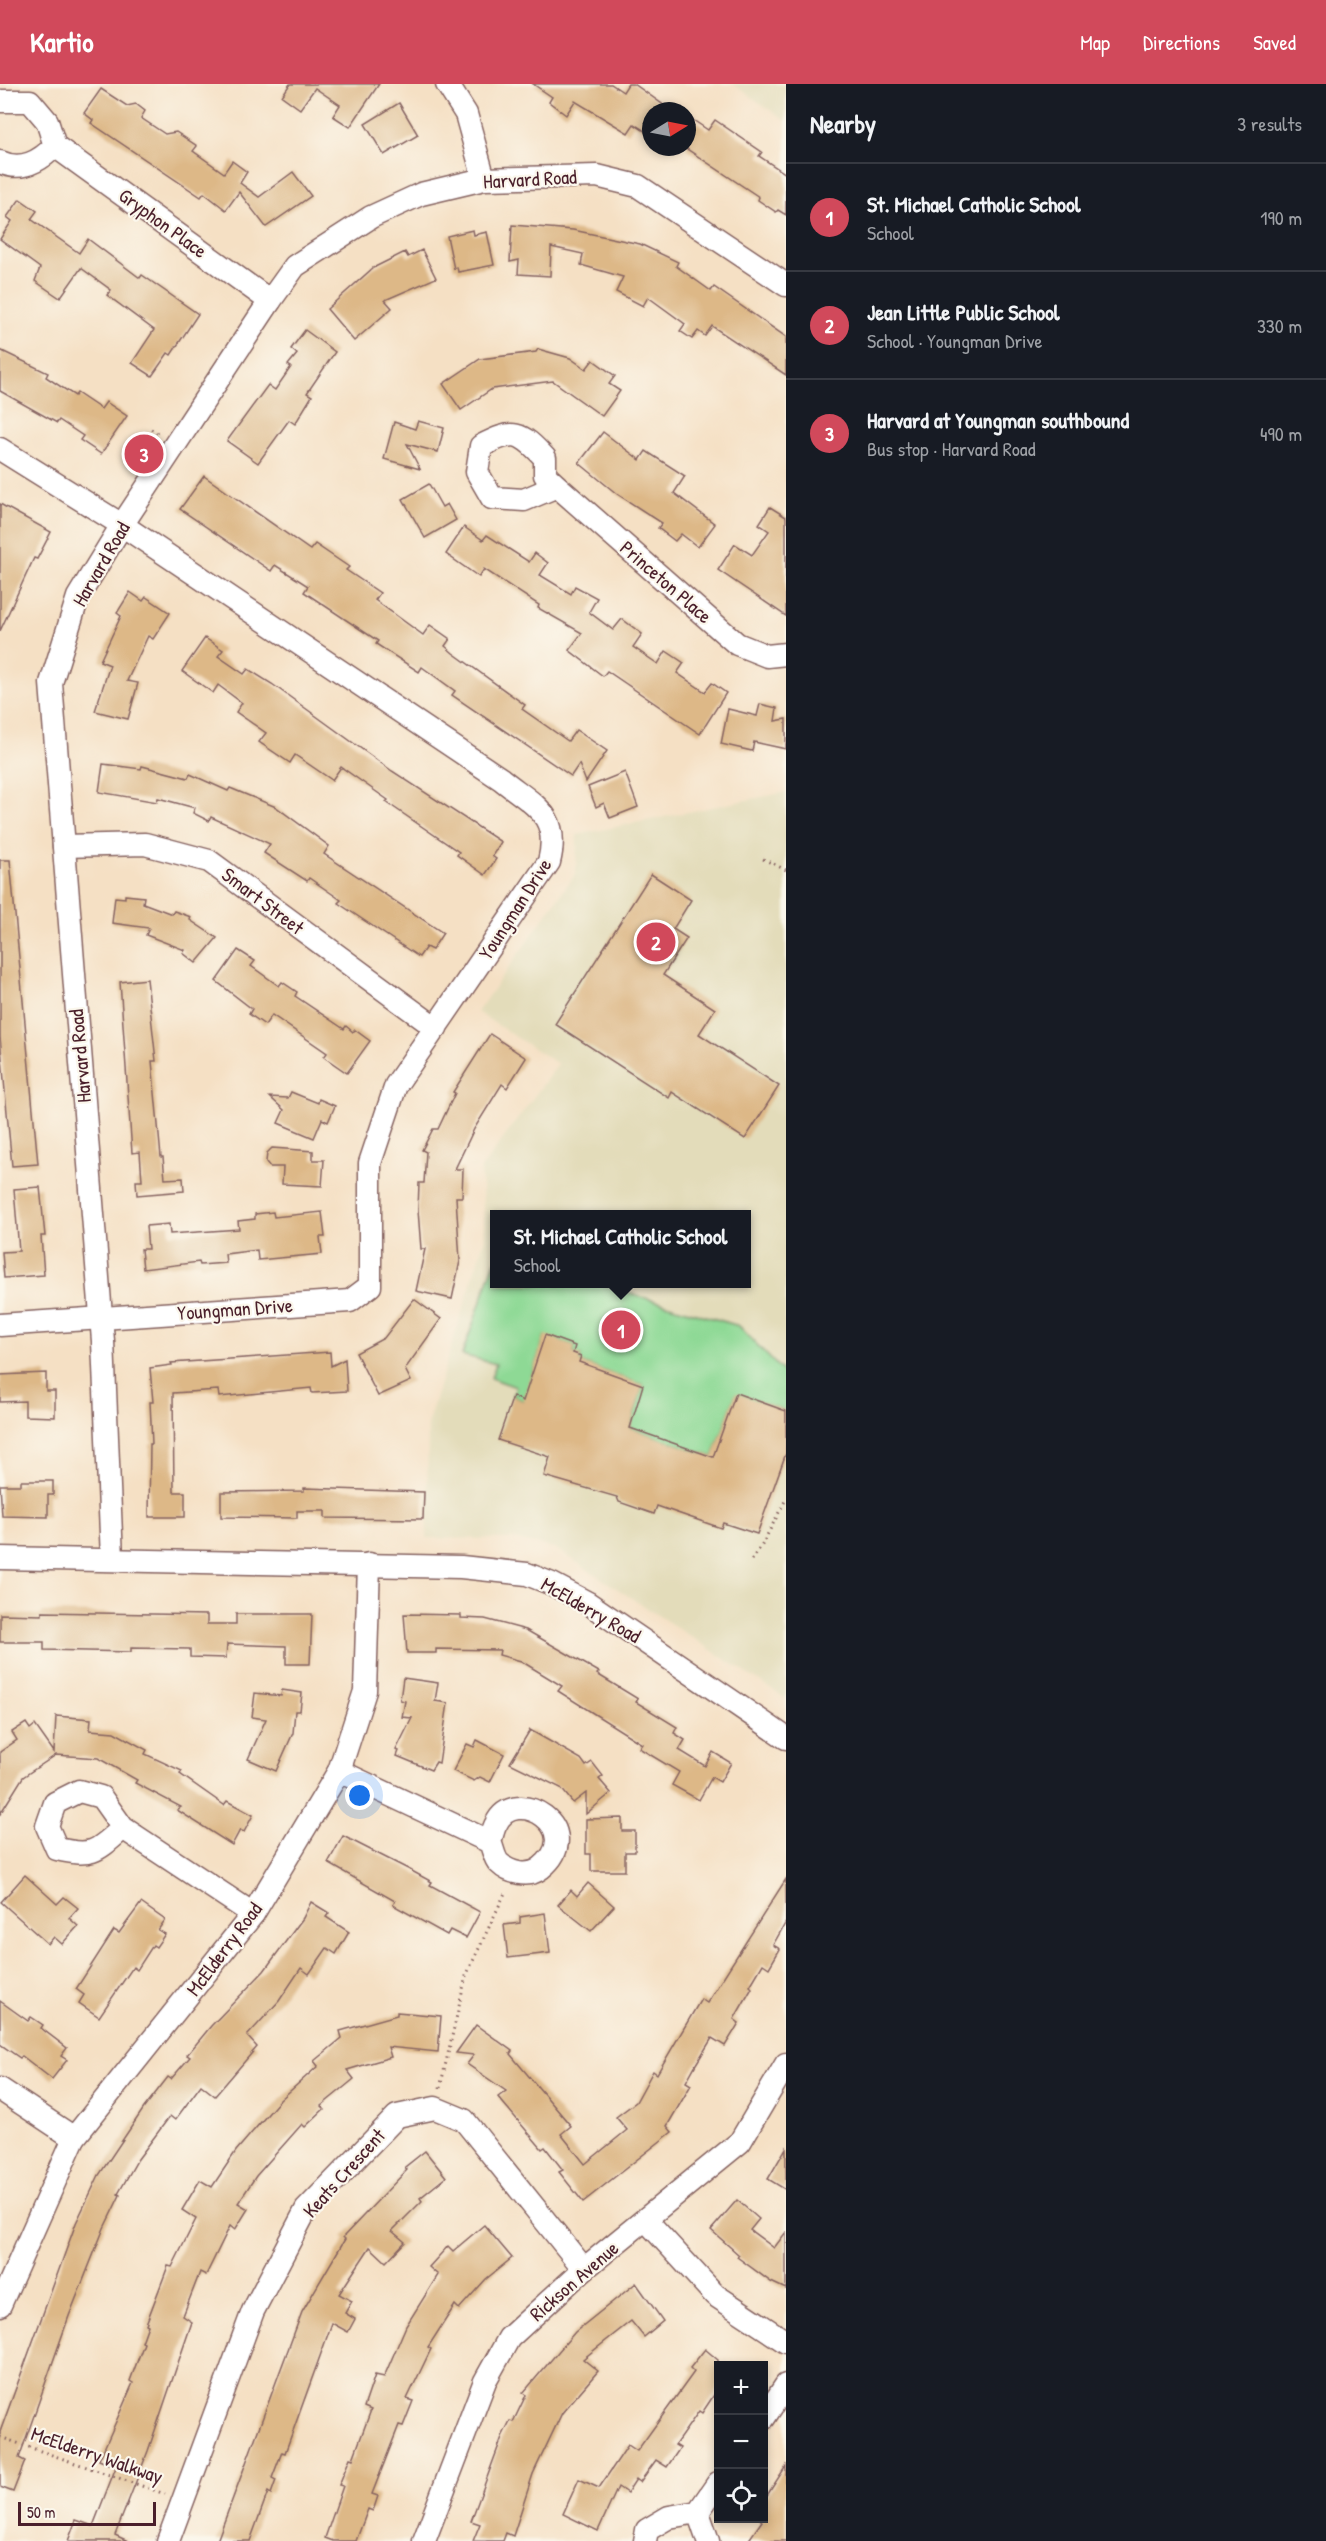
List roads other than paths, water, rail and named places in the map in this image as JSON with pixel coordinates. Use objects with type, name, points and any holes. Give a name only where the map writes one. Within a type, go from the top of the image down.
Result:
[{"type":"street","points":[[447,84],[466,114],[484,179]]},
{"type":"street","points":[[0,101],[30,101],[47,121],[55,146],[41,160],[23,165],[0,162]]},
{"type":"street","name":"Gryphon Place","points":[[55,146],[270,301]]},
{"type":"street","name":"Harvard Road","points":[[112,1559],[101,1319],[51,683],[78,597],[122,525],[295,266],[371,217],[421,194],[484,179],[597,176],[638,186],[786,285]]},
{"type":"street","name":"Youngman Drive","points":[[0,449],[122,525],[501,779],[547,816],[552,833],[549,862],[396,1085],[370,1163],[370,1286],[350,1301],[101,1319]]},
{"type":"street","name":"Princeton Place","points":[[557,486],[737,644],[767,656],[786,654]]},
{"type":"street","name":"Smart Street","points":[[64,846],[145,844],[209,861],[436,1028]]},
{"type":"street","points":[[0,1325],[101,1319]]},
{"type":"street","name":"McElderry Road","points":[[0,1558],[369,1564],[486,1568],[527,1574],[588,1603],[786,1738]]},
{"type":"street","name":"McElderry Road","points":[[0,2305],[74,2138],[253,1914],[339,1771],[364,1691],[369,1564]]},
{"type":"street","points":[[339,1771],[490,1842],[497,1862],[515,1873],[536,1872],[552,1859],[557,1839],[550,1820],[533,1808],[512,1809],[496,1822],[490,1842]]},
{"type":"street","points":[[123,1828],[253,1914]]},
{"type":"street","name":"Rickson Avenue","points":[[424,2541],[485,2381],[509,2338],[584,2269],[740,2142],[786,2064]]},
{"type":"street","points":[[0,2089],[74,2138]]},
{"type":"street","name":"Keats Crescent","points":[[168,2541],[253,2311],[306,2210],[397,2116],[435,2108],[464,2120],[584,2269]]},
{"type":"street","points":[[646,2220],[715,2295],[786,2342]]},
{"type":"street","points":[[766,2415],[786,2385]]},
{"type":"street","points":[[645,2541],[647,2530],[669,2517],[698,2512],[714,2489]]},
{"type":"street","points":[[698,2512],[708,2541]]},
{"type":"place","name":"Harvard at Youngman southbound","points":[[144,454]]},
{"type":"place","name":"Jean Little Public School","points":[[656,942]]},
{"type":"place","name":"St. Michael Catholic School","points":[[621,1330]]}]
